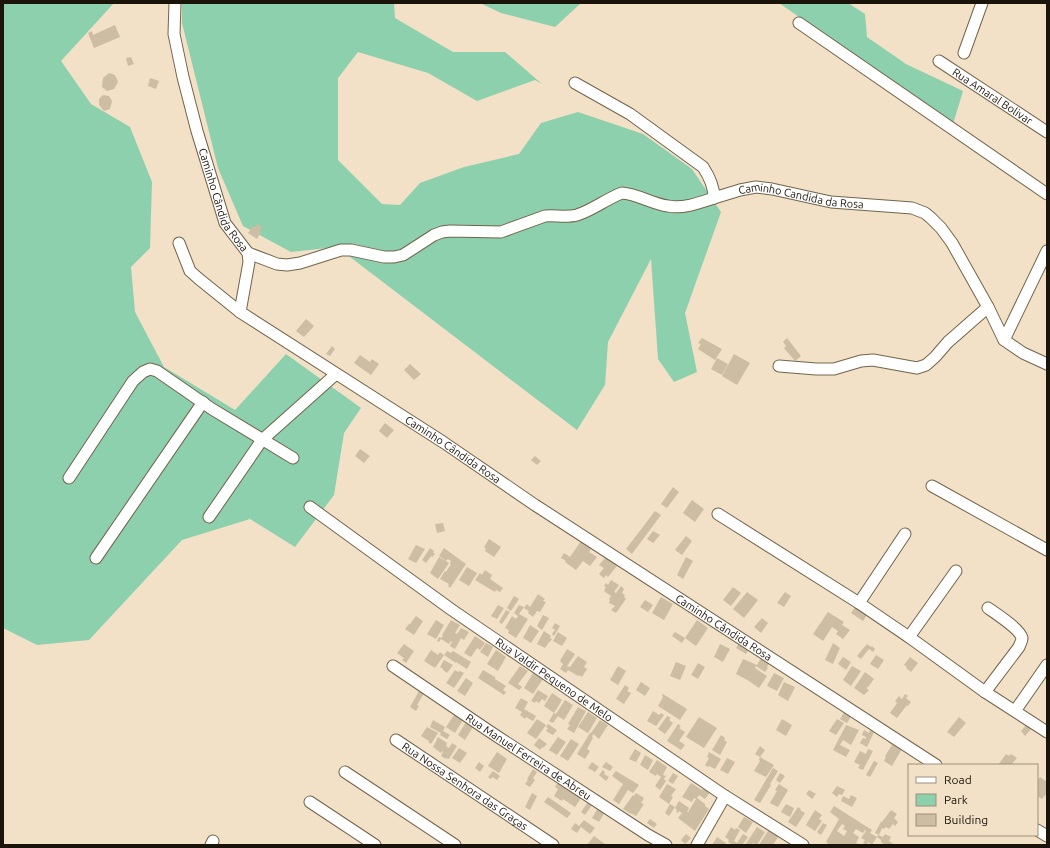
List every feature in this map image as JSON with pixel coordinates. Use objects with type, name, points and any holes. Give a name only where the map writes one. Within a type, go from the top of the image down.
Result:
[{"type":"street","name":"Caminho Cândida Rosa","points":[[175,3],[174,34],[197,132],[225,222],[248,253],[249,262],[240,312],[443,442],[535,505],[934,764]]},
{"type":"street","points":[[964,53],[982,3]]},
{"type":"street","points":[[799,23],[1047,194]]},
{"type":"street","name":"Rua Amaral Bolivar","points":[[939,61],[1047,132]]},
{"type":"street","points":[[575,83],[630,114],[703,167],[709,176],[713,188],[714,198]]},
{"type":"street","name":"Caminho Candida da Rosa","points":[[248,253],[277,264],[287,265],[300,264],[341,250],[352,250],[384,257],[394,257],[403,255],[434,235],[442,232],[450,230],[501,232],[545,216],[551,215],[568,217],[576,215],[622,193],[668,206],[681,207],[740,190],[756,187],[831,202],[912,208],[925,213],[932,218],[952,243],[988,307],[1004,340],[1023,353],[1047,364]]},
{"type":"street","points":[[179,243],[190,271],[199,280],[240,312]]},
{"type":"street","points":[[1004,340],[1047,251]]},
{"type":"street","points":[[779,366],[834,369],[861,361],[873,360],[918,368],[926,365],[948,342],[988,307]]},
{"type":"street","points":[[69,478],[133,381],[143,372],[150,369],[293,458]]},
{"type":"street","points":[[209,517],[262,440],[336,374]]},
{"type":"street","points":[[96,558],[203,402]]},
{"type":"street","points":[[932,486],[1047,550]]},
{"type":"street","name":"Rua Valdir Pequeno de Melo","points":[[310,507],[452,610],[725,796],[803,845]]},
{"type":"street","points":[[718,514],[859,603],[985,692],[1047,732]]},
{"type":"street","points":[[859,603],[905,534]]},
{"type":"street","points":[[909,637],[956,571]]},
{"type":"street","points":[[985,692],[1019,647],[1022,640],[1022,637],[1014,628],[988,608]]},
{"type":"street","points":[[1015,711],[1047,665]]},
{"type":"street","name":"Rua Manuel Ferreira de Abreu","points":[[392,666],[648,836],[666,845]]},
{"type":"street","name":"Rua Nossa Senhora das Graças","points":[[396,740],[553,845]]},
{"type":"street","points":[[344,772],[455,845]]},
{"type":"street","points":[[697,845],[725,796]]},
{"type":"street","points":[[310,802],[375,845]]},
{"type":"street","points":[[1038,831],[1047,836]]},
{"type":"green space","points":[[3,3],[114,3],[61,61],[91,104],[130,127],[152,182],[150,248],[131,267],[135,312],[164,367],[235,410],[286,354],[361,408],[344,433],[334,495],[295,547],[250,519],[182,540],[89,640],[37,645],[3,628]]},
{"type":"green space","points":[[182,3],[394,3],[395,18],[453,52],[505,52],[542,84],[535,80],[477,101],[428,73],[358,52],[338,78],[338,160],[382,204],[400,205],[420,183],[464,167],[519,154],[541,123],[578,112],[643,134],[692,169],[721,212],[685,313],[697,372],[674,382],[658,359],[651,259],[608,342],[605,385],[577,430],[337,247],[291,252],[243,226],[218,168],[182,23]]},
{"type":"green space","points":[[480,3],[581,3],[555,27],[501,13]]},
{"type":"green space","points":[[779,3],[848,3],[865,14],[867,37],[906,64],[963,91],[953,124]]},
{"type":"building","points":[[115,25],[120,37],[94,48],[88,33],[92,31],[93,35]]},
{"type":"building","points":[[131,57],[134,64],[128,66],[126,58]]},
{"type":"building","points":[[109,73],[115,75],[118,82],[114,89],[107,91],[102,87],[103,78]]},
{"type":"building","points":[[150,78],[159,81],[156,89],[148,86]]},
{"type":"building","points":[[103,95],[109,96],[112,101],[110,109],[104,111],[99,105],[99,99]]},
{"type":"building","points":[[258,224],[262,227],[257,239],[248,233],[253,226],[255,227]]},
{"type":"building","points":[[306,319],[314,326],[304,337],[296,331]]},
{"type":"building","points":[[702,338],[722,349],[715,360],[698,349],[701,344],[698,343]]},
{"type":"building","points":[[787,338],[801,356],[795,361],[784,348],[786,346],[783,342]]},
{"type":"building","points":[[332,346],[335,349],[330,356],[326,354]]},
{"type":"building","points":[[734,354],[750,363],[737,385],[722,376]]},
{"type":"building","points":[[360,355],[370,362],[372,359],[379,364],[371,375],[354,363]]},
{"type":"building","points":[[717,358],[728,364],[722,375],[711,369]]},
{"type":"building","points":[[410,364],[421,374],[414,380],[404,370]]},
{"type":"building","points":[[385,423],[394,430],[387,438],[379,431]]},
{"type":"building","points":[[360,449],[370,456],[364,463],[355,456]]},
{"type":"building","points":[[535,456],[541,461],[537,465],[531,460]]},
{"type":"building","points":[[673,487],[679,492],[667,508],[661,504]]},
{"type":"building","points":[[692,500],[704,509],[695,522],[683,513]]},
{"type":"building","points":[[655,511],[661,515],[632,554],[626,549]]},
{"type":"building","points":[[443,523],[445,531],[437,533],[435,524]]},
{"type":"building","points":[[653,531],[660,535],[653,543],[647,539]]},
{"type":"building","points":[[686,536],[692,541],[682,555],[675,550]]},
{"type":"building","points":[[489,539],[501,547],[494,557],[485,551],[486,549],[484,547]]},
{"type":"building","points":[[581,541],[591,549],[589,552],[597,557],[590,566],[583,561],[576,570],[561,558],[564,553],[570,557]]},
{"type":"building","points":[[416,545],[425,549],[416,563],[408,559]]},
{"type":"building","points":[[430,548],[435,554],[432,557],[431,556],[426,563],[422,560]]},
{"type":"building","points":[[444,548],[466,564],[450,588],[448,586],[449,584],[440,579],[451,564],[451,561],[448,559],[446,561],[439,556]]},
{"type":"building","points":[[439,557],[449,563],[438,579],[430,573]]},
{"type":"building","points":[[606,557],[617,566],[608,577],[606,575],[604,578],[599,574],[604,568],[599,565]]},
{"type":"building","points":[[686,557],[693,561],[683,579],[677,575]]},
{"type":"building","points":[[467,567],[477,573],[469,586],[459,580]]},
{"type":"building","points":[[485,570],[492,575],[490,579],[503,588],[500,592],[496,590],[495,592],[475,580],[480,573],[482,575]]},
{"type":"building","points":[[611,580],[619,585],[614,592],[616,593],[621,586],[624,589],[622,593],[625,595],[624,597],[626,599],[616,613],[611,610],[615,606],[609,603],[611,596],[604,591],[606,587],[604,586],[606,583],[608,585]]},
{"type":"building","points":[[733,587],[741,593],[731,606],[723,600]]},
{"type":"building","points":[[747,592],[758,600],[744,618],[733,609]]},
{"type":"building","points":[[785,592],[791,596],[784,607],[777,603]]},
{"type":"building","points":[[538,594],[545,599],[543,601],[546,602],[540,612],[537,611],[533,617],[528,613],[529,611],[524,608],[527,604],[530,607]]},
{"type":"building","points":[[514,596],[519,599],[511,611],[507,608]]},
{"type":"building","points":[[661,597],[673,604],[664,620],[652,613]]},
{"type":"building","points":[[645,600],[653,605],[648,612],[640,607]]},
{"type":"building","points":[[857,604],[869,612],[863,621],[851,613]]},
{"type":"building","points":[[498,605],[504,608],[497,619],[491,616]]},
{"type":"building","points":[[519,605],[524,607],[519,614],[528,619],[516,638],[508,633],[509,630],[505,628],[512,616],[516,619],[518,616],[514,613]]},
{"type":"building","points":[[506,610],[510,612],[502,624],[499,622]]},
{"type":"building","points":[[828,612],[844,622],[842,625],[850,630],[843,639],[836,634],[838,631],[832,627],[823,641],[813,634]]},
{"type":"building","points":[[543,615],[549,618],[542,630],[537,626]]},
{"type":"building","points":[[416,616],[423,621],[414,635],[405,629]]},
{"type":"building","points":[[762,618],[768,623],[761,633],[754,627]]},
{"type":"building","points":[[436,620],[444,625],[436,639],[427,634]]},
{"type":"building","points":[[451,620],[460,625],[455,633],[457,634],[461,628],[469,632],[464,640],[461,638],[455,649],[450,646],[451,641],[449,644],[441,639],[439,642],[437,641],[439,637],[441,638],[443,636],[442,635]]},
{"type":"building","points":[[697,620],[708,628],[696,646],[685,638]]},
{"type":"building","points":[[555,623],[560,626],[554,636],[552,634],[555,630],[552,628]]},
{"type":"building","points":[[530,625],[539,631],[531,643],[523,638]]},
{"type":"building","points":[[544,631],[551,636],[550,638],[552,639],[545,648],[537,644]]},
{"type":"building","points":[[558,632],[567,638],[562,646],[553,641]]},
{"type":"building","points":[[675,632],[685,638],[682,643],[672,636]]},
{"type":"building","points":[[475,636],[485,643],[480,650],[477,648],[471,657],[464,653]]},
{"type":"building","points":[[740,642],[750,648],[746,654],[736,648]]},
{"type":"building","points":[[486,643],[493,647],[488,657],[480,652]]},
{"type":"building","points":[[833,643],[840,648],[833,664],[825,660]]},
{"type":"building","points":[[404,644],[414,651],[406,663],[402,660],[404,658],[397,653]]},
{"type":"building","points":[[720,644],[730,649],[723,662],[714,657]]},
{"type":"building","points":[[867,644],[875,649],[873,652],[869,649],[861,659],[857,656]]},
{"type":"building","points":[[567,649],[575,654],[567,666],[570,667],[578,656],[587,662],[584,667],[587,669],[582,677],[568,670],[566,673],[560,669],[563,664],[560,661]]},
{"type":"building","points":[[431,650],[438,655],[440,652],[444,655],[435,668],[424,661]]},
{"type":"building","points":[[496,650],[506,657],[498,671],[487,664]]},
{"type":"building","points":[[447,651],[451,653],[453,651],[471,662],[467,669],[444,655]]},
{"type":"building","points":[[876,655],[884,660],[878,669],[870,664]]},
{"type":"building","points":[[762,656],[770,661],[765,672],[756,666],[755,668],[767,676],[759,688],[736,674],[743,659],[757,665]]},
{"type":"building","points":[[843,657],[851,662],[846,670],[838,664]]},
{"type":"building","points":[[910,657],[918,663],[911,672],[904,665]]},
{"type":"building","points":[[444,660],[453,665],[447,673],[440,667]]},
{"type":"building","points":[[676,662],[686,666],[680,680],[670,676]]},
{"type":"building","points":[[698,663],[705,667],[698,679],[691,675]]},
{"type":"building","points":[[520,666],[528,671],[518,684],[522,687],[519,690],[508,683]]},
{"type":"building","points":[[618,666],[626,671],[618,685],[610,680]]},
{"type":"building","points":[[852,666],[861,671],[851,686],[843,680]]},
{"type":"building","points":[[455,670],[464,673],[454,688],[446,683]]},
{"type":"building","points":[[483,670],[506,686],[503,690],[506,692],[504,695],[478,678]]},
{"type":"building","points":[[865,672],[874,679],[866,688],[869,690],[864,695],[854,688]]},
{"type":"building","points":[[533,673],[543,679],[533,694],[524,688]]},
{"type":"building","points":[[774,673],[784,678],[777,691],[767,686]]},
{"type":"building","points":[[466,678],[473,683],[465,696],[457,691]]},
{"type":"building","points":[[641,682],[650,688],[645,696],[636,690]]},
{"type":"building","points":[[784,682],[795,687],[788,701],[778,695]]},
{"type":"building","points":[[625,685],[629,688],[627,691],[631,693],[624,704],[616,699]]},
{"type":"building","points":[[538,690],[548,696],[545,701],[542,699],[539,703],[536,701],[535,703],[531,701]]},
{"type":"building","points":[[419,691],[424,693],[417,705],[419,706],[416,711],[410,707]]},
{"type":"building","points":[[552,693],[562,700],[554,713],[544,706]]},
{"type":"building","points":[[663,694],[687,709],[680,720],[658,706]]},
{"type":"building","points":[[905,694],[908,696],[906,698],[911,702],[897,718],[890,713],[897,703],[895,701],[899,696],[902,699]]},
{"type":"building","points":[[521,698],[528,702],[524,709],[536,716],[533,721],[526,717],[525,719],[520,715],[522,712],[515,708]]},
{"type":"building","points":[[565,700],[573,705],[564,720],[558,716],[553,723],[549,721],[554,713],[556,714]]},
{"type":"building","points":[[578,707],[586,711],[574,733],[567,729],[570,725],[568,724]]},
{"type":"building","points":[[653,711],[659,715],[661,713],[664,715],[656,726],[647,721]]},
{"type":"building","points":[[845,711],[852,715],[847,723],[840,719]]},
{"type":"building","points":[[588,712],[597,718],[588,733],[578,727]]},
{"type":"building","points":[[454,715],[463,720],[455,733],[446,727]]},
{"type":"building","points":[[667,716],[671,718],[669,720],[673,723],[665,734],[658,729]]},
{"type":"building","points":[[699,717],[717,728],[704,748],[686,737]]},
{"type":"building","points":[[959,717],[966,723],[954,737],[947,732]]},
{"type":"building","points":[[537,719],[546,725],[536,739],[527,733]]},
{"type":"building","points":[[782,719],[792,725],[786,736],[776,730]]},
{"type":"building","points":[[837,719],[844,723],[836,735],[829,731]]},
{"type":"building","points":[[433,720],[445,727],[443,731],[450,735],[447,739],[440,735],[441,733],[430,727]]},
{"type":"building","points":[[600,720],[608,725],[599,739],[593,734],[593,738],[587,749],[590,751],[585,759],[577,754]]},
{"type":"building","points":[[466,722],[473,727],[465,740],[458,735]]},
{"type":"building","points":[[548,724],[557,730],[553,735],[546,731]]},
{"type":"building","points":[[678,724],[681,726],[679,728],[685,732],[679,741],[685,745],[681,750],[667,741]]},
{"type":"building","points":[[1027,724],[1032,728],[1025,736],[1021,731]]},
{"type":"building","points":[[846,725],[859,730],[851,745],[843,740],[840,745],[850,750],[846,757],[833,750]]},
{"type":"building","points":[[427,727],[438,733],[431,744],[421,736]]},
{"type":"building","points":[[864,730],[869,733],[870,730],[874,732],[867,747],[860,743],[863,738],[866,739],[866,737],[862,735]]},
{"type":"building","points":[[721,735],[727,742],[720,755],[712,750]]},
{"type":"building","points":[[438,737],[447,743],[446,746],[449,748],[452,743],[457,746],[449,759],[441,756],[443,752],[442,751],[441,753],[433,747]]},
{"type":"building","points":[[558,737],[566,742],[557,755],[549,750]]},
{"type":"building","points":[[539,738],[547,744],[540,750],[534,745]]},
{"type":"building","points":[[571,739],[579,744],[568,761],[560,756]]},
{"type":"building","points":[[890,739],[903,747],[892,766],[884,761],[885,756],[892,745],[888,742]]},
{"type":"building","points":[[760,746],[765,750],[760,757],[755,754]]},
{"type":"building","points":[[459,748],[467,753],[460,763],[452,758]]},
{"type":"building","points":[[635,749],[641,753],[636,762],[629,759]]},
{"type":"building","points":[[868,749],[873,751],[863,770],[858,768],[860,765],[854,762],[860,751],[866,754]]},
{"type":"building","points":[[497,752],[507,759],[499,773],[488,766]]},
{"type":"building","points":[[709,752],[721,759],[715,769],[705,765],[709,758],[707,757]]},
{"type":"building","points":[[1006,754],[1009,756],[1011,754],[1017,758],[1012,764],[999,764]]},
{"type":"building","points":[[645,755],[653,760],[648,770],[640,765]]},
{"type":"building","points":[[760,757],[774,765],[766,777],[754,771],[760,761]]},
{"type":"building","points":[[727,758],[735,762],[728,774],[720,770]]},
{"type":"building","points":[[657,760],[667,767],[663,775],[666,776],[664,779],[666,781],[660,790],[655,786],[661,777],[657,774],[656,776],[649,772]]},
{"type":"building","points":[[874,761],[878,763],[870,777],[866,775]]},
{"type":"building","points":[[479,762],[484,766],[480,772],[475,768]]},
{"type":"building","points":[[592,762],[599,767],[595,772],[588,768]]},
{"type":"building","points":[[606,762],[613,767],[610,771],[602,767]]},
{"type":"building","points":[[773,768],[778,771],[760,803],[754,800]]},
{"type":"building","points":[[533,769],[537,772],[533,778],[535,780],[530,787],[525,784]]},
{"type":"building","points":[[603,770],[605,772],[604,774],[609,777],[606,781],[599,775]]},
{"type":"building","points":[[493,771],[500,776],[497,780],[492,777],[491,779],[488,777]]},
{"type":"building","points":[[616,771],[639,785],[633,793],[628,790],[619,804],[613,800],[623,784],[612,776]]},
{"type":"building","points":[[673,773],[678,776],[673,784],[668,781]]},
{"type":"building","points":[[780,773],[785,776],[780,783],[776,780]]},
{"type":"building","points":[[1040,777],[1047,782],[1047,793],[1042,799],[1038,797],[1038,780]]},
{"type":"building","points":[[560,779],[580,794],[578,796],[581,798],[575,807],[563,799],[562,801],[554,796],[558,789],[555,787]]},
{"type":"building","points":[[691,783],[702,790],[705,786],[711,791],[705,799],[699,795],[697,798],[709,809],[695,831],[678,818],[682,813],[679,811],[678,813],[676,812],[677,810],[675,808],[679,801],[689,808],[687,812],[690,809],[696,799],[694,798],[692,802],[682,797]]},
{"type":"building","points":[[667,784],[676,789],[671,796],[673,797],[669,804],[659,797]]},
{"type":"building","points":[[779,784],[788,790],[778,807],[770,803]]},
{"type":"building","points":[[837,786],[845,790],[842,795],[839,794],[837,797],[832,793]]},
{"type":"building","points":[[809,790],[816,794],[812,799],[806,794]]},
{"type":"building","points":[[532,793],[537,796],[530,810],[525,807]]},
{"type":"building","points":[[636,793],[644,798],[641,803],[644,804],[636,816],[623,809]]},
{"type":"building","points":[[851,795],[857,798],[852,807],[841,801],[843,796],[849,799]]},
{"type":"building","points":[[548,797],[571,813],[567,818],[544,802]]},
{"type":"building","points":[[588,802],[592,805],[585,815],[581,812]]},
{"type":"building","points":[[670,804],[675,807],[669,816],[665,813]]},
{"type":"building","points":[[786,804],[794,808],[790,817],[781,812]]},
{"type":"building","points":[[599,806],[606,810],[599,822],[592,818]]},
{"type":"building","points":[[834,806],[872,830],[870,833],[877,837],[872,845],[868,842],[867,845],[863,843],[865,840],[861,838],[866,831],[865,830],[863,833],[856,829],[853,833],[859,837],[856,843],[860,845],[830,845],[826,842],[839,819],[830,812]],"holes":[[[842,824],[845,826],[843,829],[847,831],[844,836],[837,831]]]},
{"type":"building","points":[[798,807],[805,813],[796,827],[788,822]]},
{"type":"building","points":[[815,810],[822,815],[819,819],[822,821],[815,831],[806,825]]},
{"type":"building","points":[[891,810],[897,814],[894,818],[898,822],[895,826],[893,824],[889,829],[886,827],[884,829],[882,828],[879,835],[875,833],[881,822]]},
{"type":"building","points":[[744,817],[753,822],[746,833],[738,827]]},
{"type":"building","points":[[650,819],[657,824],[654,828],[647,823]]},
{"type":"building","points":[[584,820],[595,828],[590,834],[581,827],[577,833],[571,829],[575,823],[579,826]]},
{"type":"building","points":[[823,823],[827,825],[821,835],[817,832]]},
{"type":"building","points":[[731,827],[735,830],[736,828],[740,830],[734,841],[737,843],[743,834],[748,837],[743,844],[745,845],[733,845],[728,842],[729,840],[725,837]]},
{"type":"building","points":[[757,827],[765,832],[757,845],[753,843],[752,845],[745,845]]},
{"type":"building","points":[[770,828],[780,834],[773,845],[759,845]]},
{"type":"building","points":[[686,834],[691,838],[685,844],[681,840]]},
{"type":"building","points":[[885,834],[891,837],[889,841],[895,845],[885,845],[881,842],[881,840],[877,837],[878,835],[883,837]]},
{"type":"building","points":[[594,836],[605,844],[587,845]]},
{"type":"building","points":[[717,837],[726,843],[724,845],[712,845]]}]
